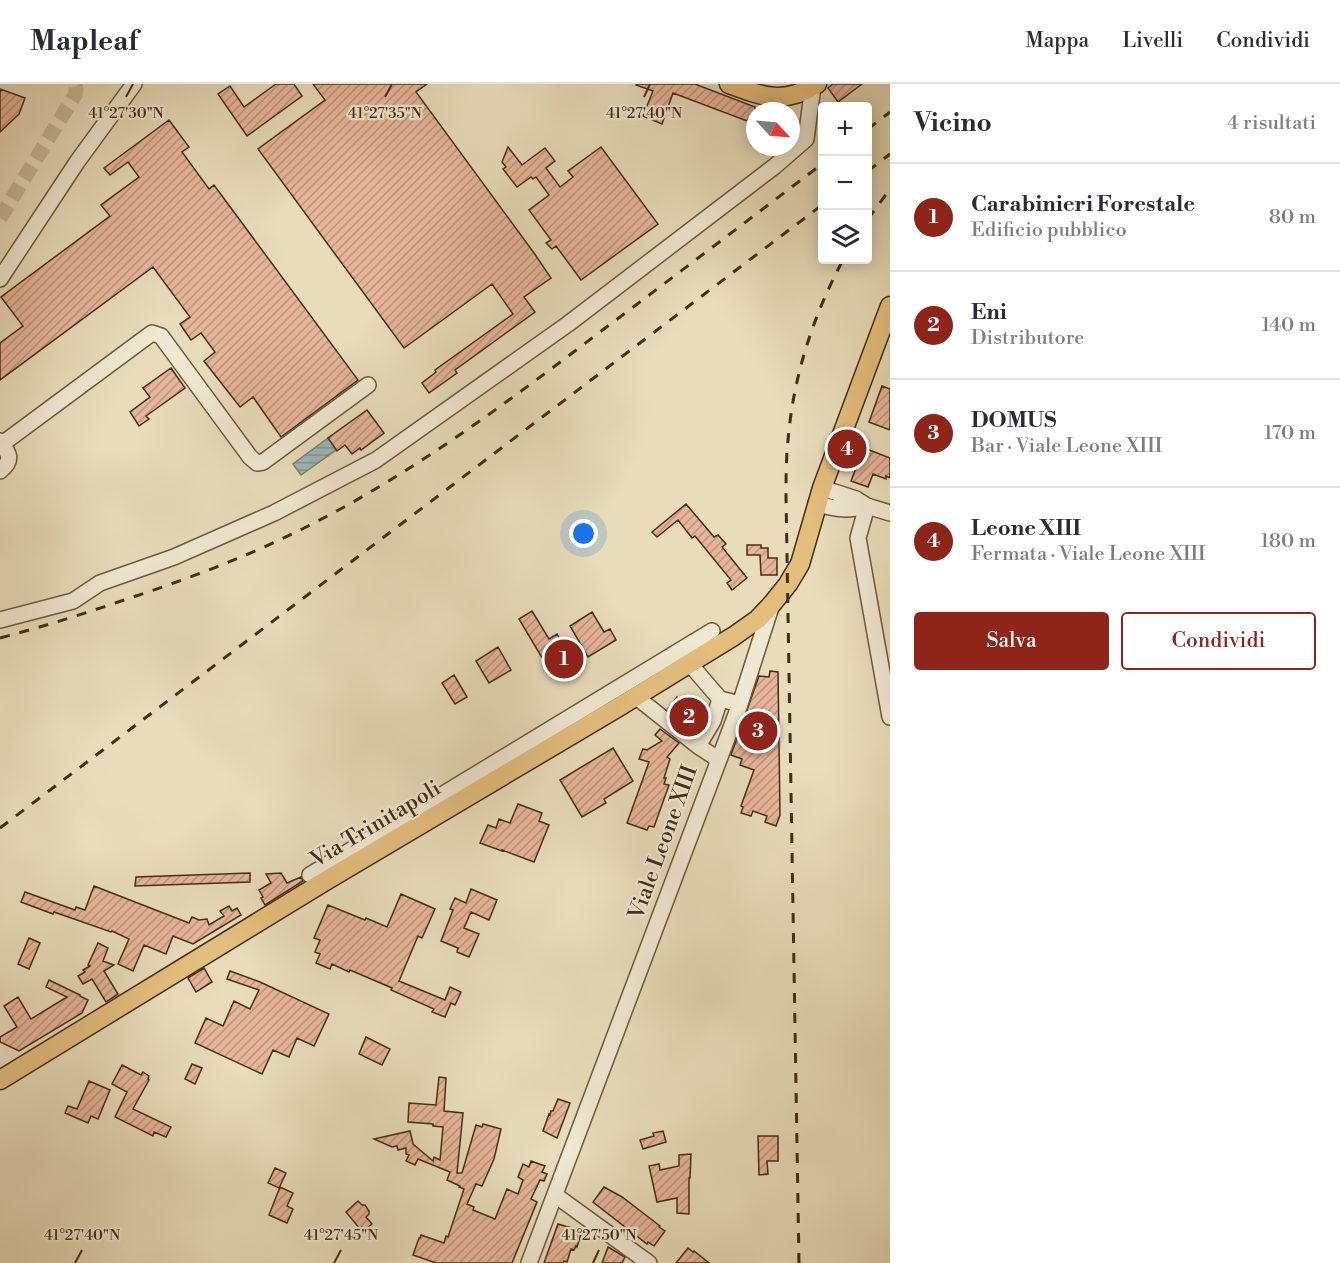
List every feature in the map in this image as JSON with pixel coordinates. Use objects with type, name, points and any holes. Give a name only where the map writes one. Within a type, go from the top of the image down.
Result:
[{"type":"main road","points":[[729,84],[752,93],[776,98],[790,97],[815,85]]},
{"type":"main road","name":"Viale Leone XIII","points":[[772,604],[800,564],[820,496],[890,306]]},
{"type":"main road","name":"Via Trinitapoli","points":[[0,1080],[317,886],[424,814],[612,701],[635,696],[676,665],[750,625],[772,604]]},
{"type":"street","points":[[0,279],[77,162],[134,84]]},
{"type":"street","points":[[0,620],[73,601],[100,583],[174,557],[264,517],[376,460],[568,324],[776,166],[806,139],[815,85]]},
{"type":"street","points":[[0,471],[7,465],[9,457],[8,451],[1,442],[152,333],[161,336],[252,460],[257,463],[263,462],[368,385]]},
{"type":"street","points":[[820,496],[856,499],[867,506],[890,513]]},
{"type":"street","points":[[867,506],[858,538],[890,715]]},
{"type":"street","name":"Viale Leone XIII","points":[[529,1263],[740,704],[772,604]]},
{"type":"street","points":[[612,701],[676,665],[712,631]]},
{"type":"street","points":[[676,665],[720,699],[740,704]]},
{"type":"street","points":[[635,696],[718,759]]},
{"type":"street","points":[[698,746],[713,721],[720,699]]},
{"type":"street","points":[[310,876],[424,814]]},
{"type":"street","points":[[555,1195],[649,1263]]},
{"type":"water","points":[[328,438],[336,450],[301,475],[293,464]]},
{"type":"building","points":[[276,84],[294,84],[302,96],[247,136],[218,94],[230,86],[244,107]]},
{"type":"building","points":[[313,84],[427,84],[416,92],[551,278],[524,297],[535,312],[455,370],[457,373],[429,393],[422,383],[436,372],[435,370],[513,314],[492,284],[404,348],[258,149],[325,100]]},
{"type":"building","points":[[695,84],[746,104],[746,121],[673,93],[662,124],[643,116],[653,91],[636,85]]},
{"type":"building","points":[[833,84],[862,84],[838,102],[828,88]]},
{"type":"building","points":[[0,89],[25,98],[19,114],[0,132]]},
{"type":"building","points":[[169,120],[189,147],[182,152],[209,189],[214,185],[358,380],[281,437],[253,397],[240,407],[204,361],[215,352],[201,333],[191,340],[180,324],[190,317],[153,267],[0,380],[0,343],[23,326],[1,297],[110,216],[101,205],[139,177],[128,162],[110,175],[104,168]]},
{"type":"building","points":[[508,147],[522,165],[545,148],[555,161],[546,168],[560,187],[573,177],[568,171],[601,147],[658,224],[581,280],[556,246],[552,249],[546,243],[551,240],[529,210],[549,195],[536,177],[533,179],[531,177],[517,187],[503,169],[506,167],[502,162]]},
{"type":"building","points":[[171,368],[185,388],[146,416],[149,419],[139,426],[130,412],[150,397],[143,388]]},
{"type":"building","points":[[882,386],[890,389],[890,430],[869,422]]},
{"type":"building","points":[[367,410],[384,433],[352,454],[345,445],[337,451],[328,438]]},
{"type":"building","points":[[859,446],[890,458],[890,478],[886,476],[886,479],[873,474],[868,487],[851,481],[860,458],[855,456]]},
{"type":"building","points":[[686,504],[714,537],[718,535],[726,544],[722,547],[747,578],[732,590],[727,583],[731,580],[695,536],[692,538],[678,520],[657,537],[652,532]]},
{"type":"building","points":[[747,545],[761,545],[761,548],[768,548],[768,558],[777,558],[777,575],[761,575],[760,555],[747,555]]},
{"type":"building","points":[[532,611],[549,639],[557,634],[575,665],[554,678],[519,619]]},
{"type":"building","points":[[592,612],[604,632],[610,629],[616,640],[588,657],[570,626]]},
{"type":"building","points":[[498,647],[511,670],[489,683],[476,661]]},
{"type":"building","points":[[770,671],[778,672],[780,815],[776,826],[765,822],[767,816],[753,811],[751,816],[741,813],[743,807],[741,806],[754,770],[740,765],[742,759],[731,755],[759,676],[769,677]]},
{"type":"building","points":[[454,675],[467,697],[455,704],[442,683]]},
{"type":"building","points":[[677,697],[703,719],[694,730],[668,709]]},
{"type":"building","points":[[660,729],[679,743],[667,757],[670,759],[664,784],[669,785],[654,827],[649,826],[647,830],[627,823],[649,762],[639,759],[643,749],[647,750],[662,741],[655,735]]},
{"type":"building","points":[[613,748],[633,781],[604,799],[606,803],[582,817],[560,780]]},
{"type":"building","points":[[518,804],[542,813],[539,821],[549,825],[534,862],[480,843],[488,825],[496,828],[499,819],[510,823]]},
{"type":"building","points":[[250,873],[250,882],[135,886],[136,877]]},
{"type":"building","points":[[281,873],[287,883],[301,877],[303,881],[265,905],[259,890],[271,883],[266,874]]},
{"type":"building","points":[[94,886],[189,923],[192,917],[199,920],[207,919],[209,925],[224,916],[220,911],[229,906],[232,911],[237,908],[241,915],[193,944],[173,936],[166,954],[144,945],[133,971],[118,964],[129,939],[112,931],[21,902],[25,892],[75,910],[76,907],[85,910]]},
{"type":"building","points":[[471,889],[497,900],[489,920],[471,912],[464,928],[479,934],[469,957],[457,952],[458,948],[441,941],[453,910],[450,909],[455,898],[466,903]]},
{"type":"building","points":[[401,894],[435,909],[422,938],[418,936],[399,981],[445,1000],[450,987],[461,992],[455,1005],[451,1003],[445,1017],[432,1012],[434,1009],[391,990],[392,988],[350,970],[349,972],[332,964],[330,969],[316,963],[320,954],[315,952],[320,940],[314,938],[328,905],[387,927]]},
{"type":"building","points":[[29,938],[40,943],[29,969],[18,964]]},
{"type":"building","points":[[98,943],[108,948],[103,961],[114,965],[104,971],[118,994],[106,1002],[92,979],[83,984],[78,976],[90,966],[88,965]]},
{"type":"building","points":[[204,968],[212,982],[196,992],[188,978]]},
{"type":"building","points":[[230,971],[260,982],[329,1014],[314,1046],[297,1038],[289,1057],[273,1050],[262,1074],[195,1043],[206,1018],[223,1026],[234,1001],[250,1009],[259,990],[227,979]]},
{"type":"building","points":[[49,980],[88,1000],[82,1013],[19,1051],[0,1042],[0,1037],[17,1027],[4,1006],[18,997],[31,1019],[67,997],[46,987]]},
{"type":"building","points":[[366,1037],[390,1049],[382,1065],[359,1054]]},
{"type":"building","points":[[192,1064],[202,1068],[195,1084],[185,1079]]},
{"type":"building","points":[[122,1065],[141,1075],[143,1072],[149,1076],[133,1109],[171,1127],[166,1137],[154,1132],[153,1136],[115,1117],[127,1092],[112,1084]]},
{"type":"building","points":[[439,1077],[446,1078],[444,1111],[463,1113],[457,1173],[462,1173],[476,1125],[482,1127],[483,1124],[501,1129],[494,1159],[482,1186],[476,1184],[467,1204],[474,1207],[473,1210],[495,1219],[507,1189],[518,1194],[523,1180],[518,1177],[523,1164],[529,1167],[531,1161],[545,1166],[542,1172],[547,1174],[544,1181],[540,1180],[531,1199],[537,1202],[512,1263],[436,1263],[413,1255],[421,1235],[444,1243],[464,1189],[447,1180],[450,1172],[418,1159],[415,1165],[406,1161],[409,1155],[406,1154],[406,1148],[398,1150],[397,1146],[392,1147],[374,1139],[410,1131],[413,1144],[433,1161],[434,1157],[440,1160],[443,1127],[408,1122],[409,1103],[436,1105]]},
{"type":"building","points":[[89,1081],[110,1090],[98,1119],[91,1116],[88,1123],[65,1113],[68,1106],[77,1109]]},
{"type":"building","points":[[558,1099],[570,1103],[557,1138],[543,1131]]},
{"type":"building","points":[[663,1131],[666,1142],[643,1149],[640,1140]]},
{"type":"building","points":[[758,1136],[778,1136],[778,1161],[767,1161],[768,1174],[759,1175]]},
{"type":"building","points":[[691,1154],[689,1214],[677,1213],[677,1198],[657,1202],[649,1166],[659,1164],[660,1170],[679,1166],[679,1155]]},
{"type":"building","points":[[275,1168],[286,1173],[279,1188],[268,1183]]},
{"type":"building","points":[[280,1187],[293,1193],[287,1206],[293,1209],[287,1223],[269,1215]]},
{"type":"building","points":[[604,1187],[622,1197],[665,1231],[654,1246],[648,1242],[647,1244],[593,1202]]},
{"type":"building","points":[[358,1201],[369,1211],[366,1217],[372,1224],[365,1230],[362,1227],[360,1229],[346,1212]]},
{"type":"building","points":[[558,1224],[582,1231],[577,1247],[574,1250],[571,1249],[567,1262],[544,1263]]},
{"type":"building","points":[[608,1247],[625,1257],[622,1263],[602,1263]]},
{"type":"building","points":[[688,1248],[694,1251],[709,1263],[676,1263]]},
{"type":"tunnel","points":[[0,218],[75,95],[74,84]]},
{"type":"railway","points":[[872,126],[890,112]]},
{"type":"railway","points":[[872,168],[890,154]]},
{"type":"railway","points":[[0,638],[78,615],[196,575],[266,546],[350,504],[423,460],[493,411],[818,167]]},
{"type":"railway","points":[[872,214],[890,189]]},
{"type":"railway","points":[[0,828],[818,208]]},
{"type":"railway","points":[[799,1263],[786,462],[794,394],[806,348],[822,303],[841,264]]},
{"type":"place","name":"Leone XIII","points":[[847,449]]},
{"type":"place","name":"Carabinieri Forestale","points":[[564,659]]},
{"type":"place","name":"Eni","points":[[689,717]]},
{"type":"place","name":"DOMUS","points":[[758,731]]}]
